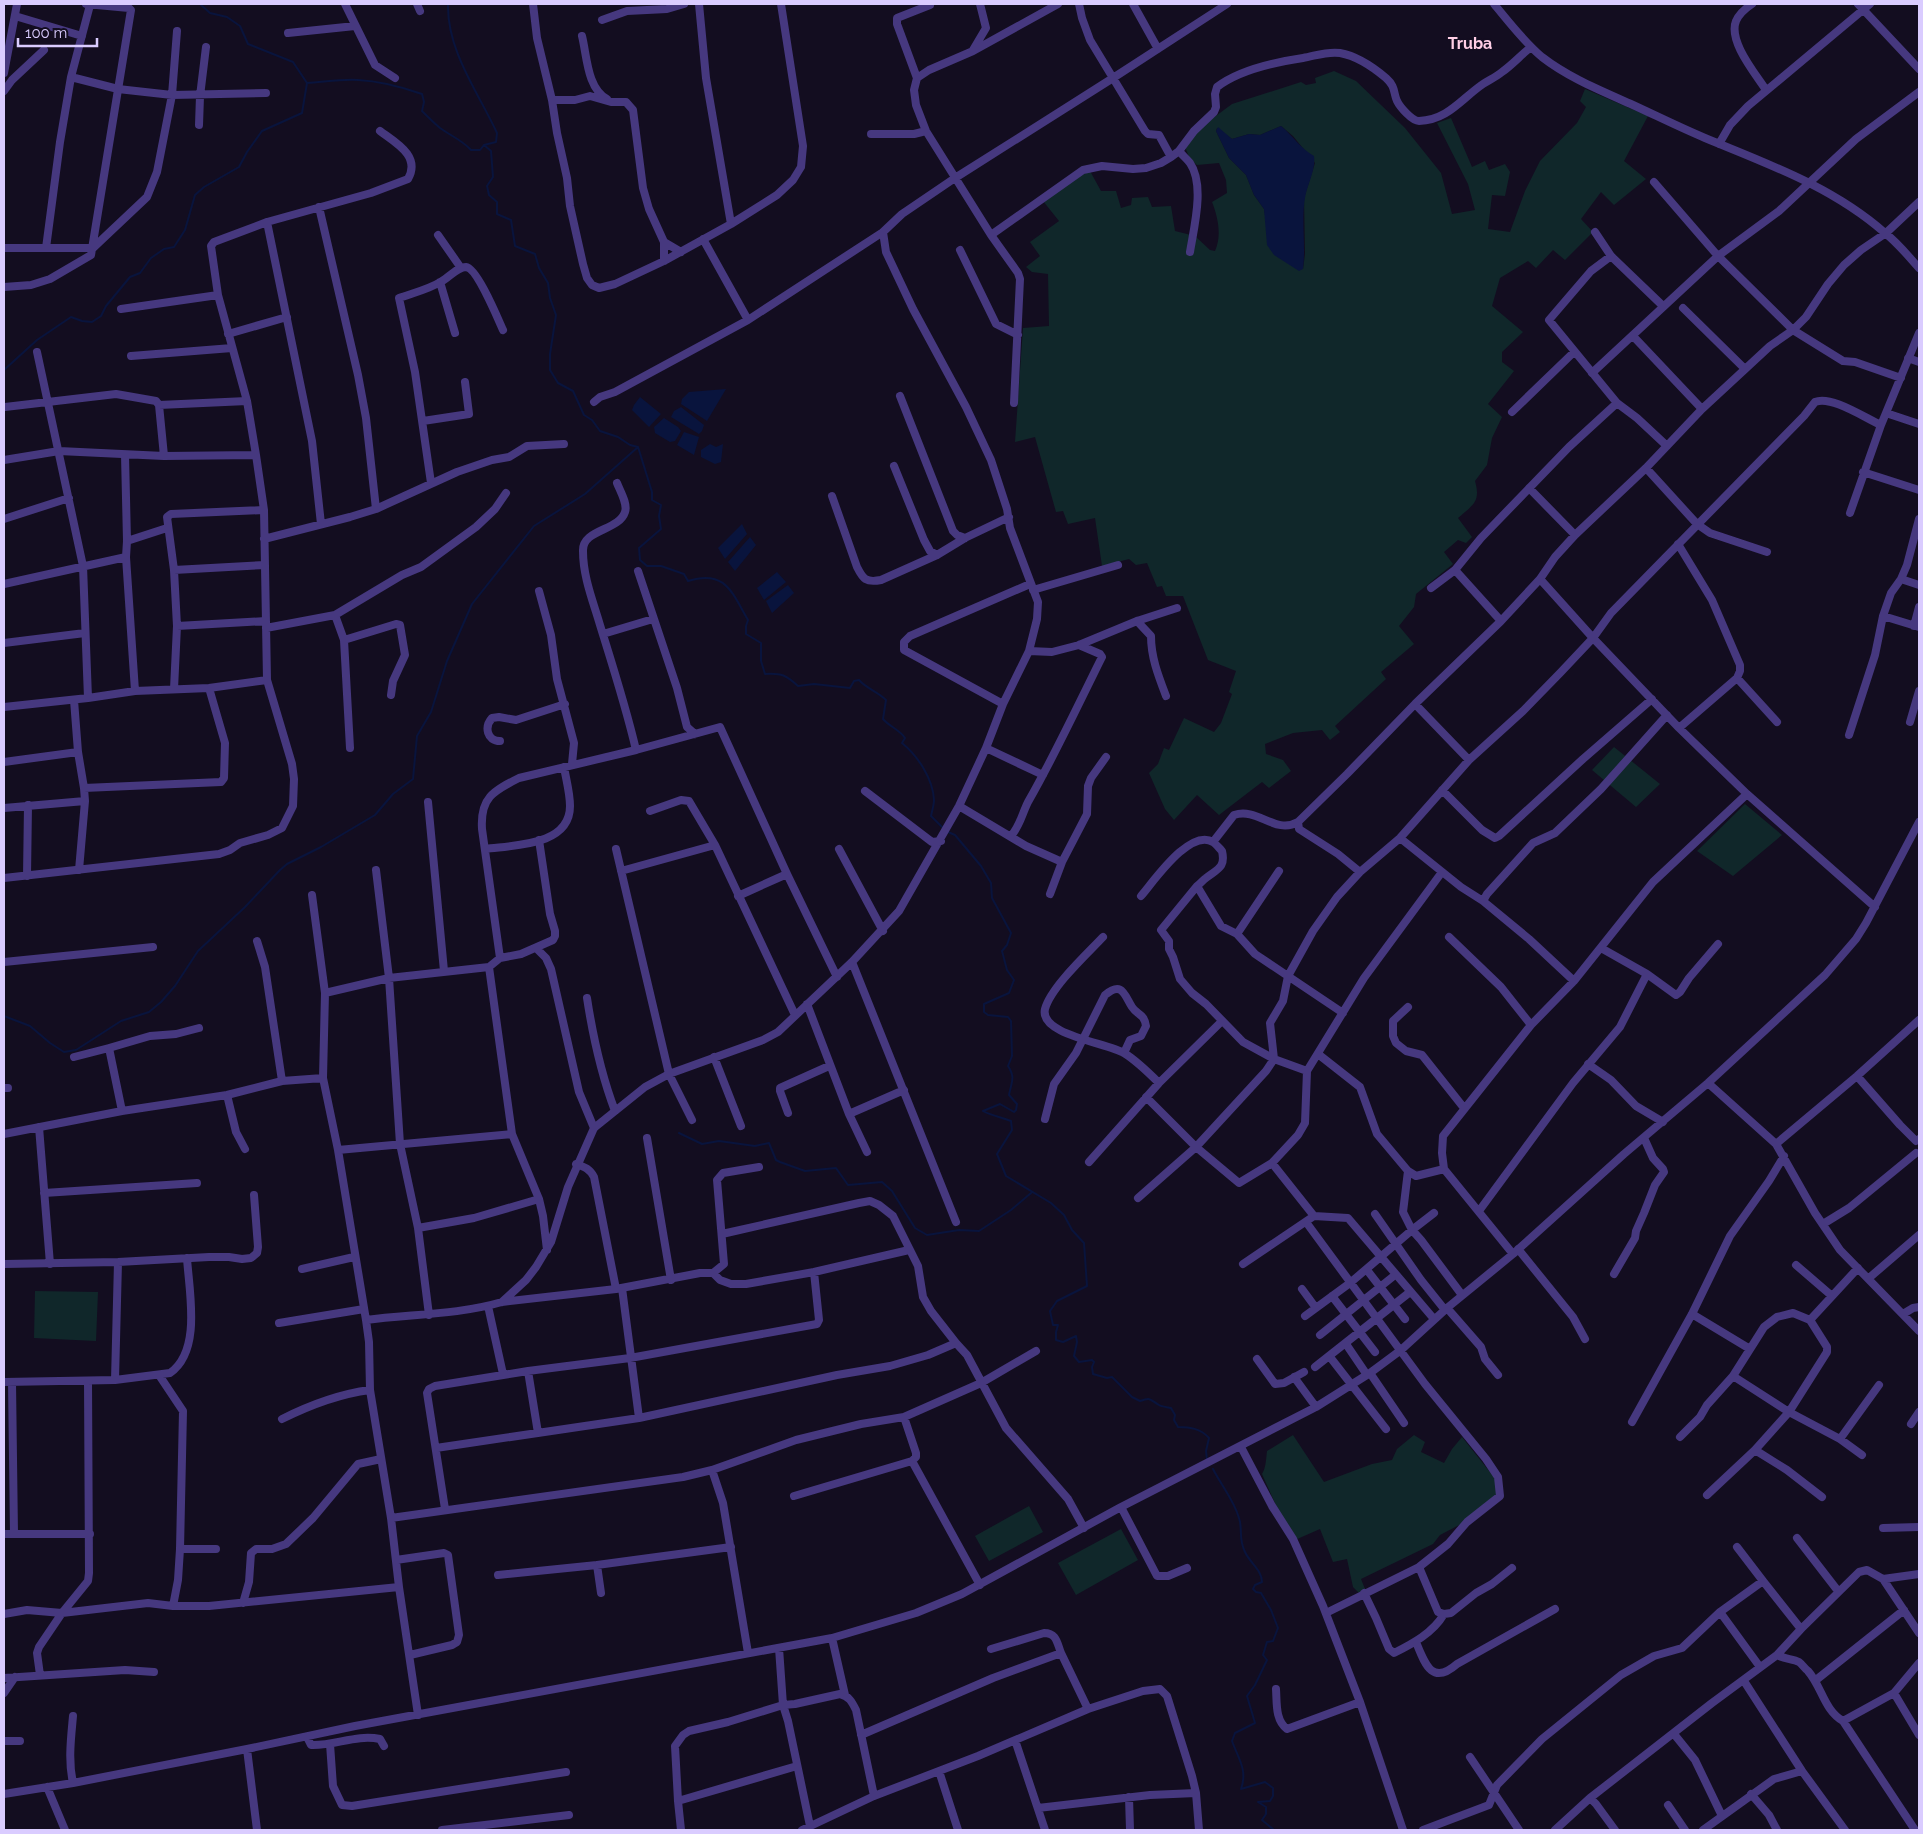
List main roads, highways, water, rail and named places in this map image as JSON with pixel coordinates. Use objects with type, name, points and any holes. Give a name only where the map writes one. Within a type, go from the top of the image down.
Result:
[{"type":"water","points":[[1281,126],[1305,150],[1314,156],[1314,166],[1304,206],[1303,269],[1299,271],[1274,255],[1267,245],[1264,209],[1254,195],[1246,175],[1229,158],[1216,131],[1218,127],[1232,139],[1249,134],[1260,135]]},
{"type":"water","points":[[726,389],[707,421],[681,404],[682,399],[689,392]]},
{"type":"water","points":[[640,397],[661,414],[649,427],[632,410]]},
{"type":"water","points":[[681,407],[704,425],[699,434],[671,417],[674,411]]},
{"type":"water","points":[[664,418],[681,431],[675,441],[670,442],[655,433],[654,427]]},
{"type":"water","points":[[684,432],[699,437],[694,455],[677,445]]},
{"type":"water","points":[[710,444],[716,447],[723,444],[721,462],[715,464],[701,457],[701,450]]},
{"type":"water","points":[[742,524],[747,534],[725,559],[718,548]]},
{"type":"water","points":[[750,537],[756,545],[735,571],[728,562]]},
{"type":"water","points":[[777,572],[786,582],[764,600],[757,588]]},
{"type":"water","points":[[788,585],[794,593],[772,613],[766,601]]},
{"type":"waterway","points":[[4,370],[37,340],[71,317],[92,322],[101,316],[106,306],[130,277],[140,273],[151,258],[164,249],[174,247],[185,230],[195,195],[204,187],[239,167],[262,131],[302,113],[307,83],[293,62],[248,44],[240,26],[227,17],[210,13],[200,4]]},
{"type":"waterway","points":[[307,83],[345,80],[366,81],[414,91],[422,94],[424,102],[422,111],[440,128],[471,150],[480,150],[484,145],[496,142],[497,133],[458,55],[449,21],[448,4]]},
{"type":"waterway","points":[[484,145],[491,151],[493,177],[487,186],[489,195],[497,202],[497,214],[511,220],[515,246],[535,254],[539,268],[548,283],[550,298],[556,315],[550,354],[550,370],[558,383],[573,391],[584,415],[592,420],[600,431],[638,447],[652,492],[652,500],[661,505],[659,516],[661,529],[639,548],[640,560],[647,566],[661,566],[684,574],[688,581],[711,578],[726,586],[748,620],[746,634],[761,643],[761,661],[765,674],[783,676],[798,686],[814,684],[850,688],[854,681],[859,680],[883,697],[886,700],[883,719],[903,735],[905,738],[902,743],[914,754],[924,768],[933,792],[934,802],[931,816],[944,829]]},
{"type":"waterway","points":[[4,1016],[30,1026],[64,1052],[76,1050],[121,1021],[149,1012],[175,986],[198,951],[245,907],[280,870],[287,864],[321,847],[375,815],[393,794],[413,779],[417,736],[431,712],[447,661],[472,604],[534,526],[585,494],[638,447]]},
{"type":"waterway","points":[[948,832],[955,835],[981,866],[991,883],[992,898],[1011,933],[1007,945],[1002,951],[1007,970],[1014,980],[1009,993],[984,1004],[984,1012],[988,1015],[1008,1017],[1011,1021],[1012,1056],[1008,1066],[1012,1077],[1012,1084],[1009,1095],[1017,1104],[1016,1110],[1014,1112],[1000,1104],[983,1111],[1011,1121],[1012,1130],[997,1154],[1006,1176],[1051,1203],[1064,1215],[1072,1230],[1084,1243],[1087,1286],[1057,1301],[1050,1311],[1053,1325],[1058,1325],[1056,1340],[1063,1342],[1076,1336],[1077,1342],[1074,1356],[1079,1362],[1092,1360],[1094,1362],[1092,1367],[1093,1374],[1107,1378],[1112,1377],[1132,1397],[1140,1401],[1150,1399],[1160,1406],[1171,1408],[1178,1427],[1187,1427],[1203,1432],[1209,1438],[1206,1451],[1207,1460]]},
{"type":"waterway","points":[[679,1133],[702,1144],[719,1141],[755,1146],[769,1143],[776,1160],[805,1171],[836,1168],[848,1185],[882,1182],[892,1191],[915,1228],[927,1235],[959,1230],[979,1231],[1011,1210],[1031,1193]]},
{"type":"waterway","points":[[1213,1469],[1237,1511],[1245,1552],[1258,1570],[1261,1578],[1262,1582],[1255,1585],[1253,1589],[1261,1593],[1271,1610],[1278,1628],[1273,1641],[1267,1642],[1263,1655],[1267,1660],[1255,1685],[1247,1696],[1255,1723],[1235,1733],[1232,1741],[1243,1770],[1241,1789],[1265,1782],[1273,1788],[1273,1796],[1270,1801],[1258,1802],[1266,1807],[1266,1814],[1262,1820],[1274,1830]]},
{"type":"district","name":"Truba","points":[[1470,43]]}]
